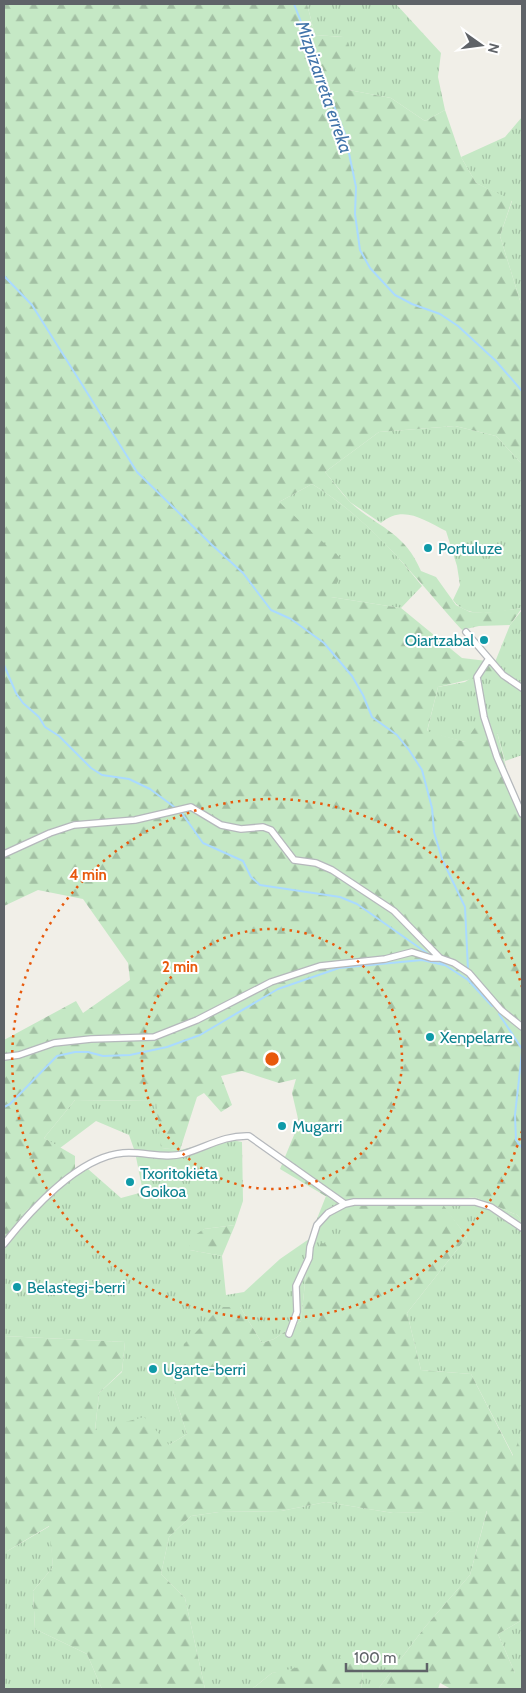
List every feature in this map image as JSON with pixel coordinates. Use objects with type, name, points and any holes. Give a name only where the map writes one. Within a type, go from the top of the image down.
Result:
[{"type":"street","points":[[466,632],[488,660],[508,679],[522,688]]},
{"type":"street","points":[[488,660],[477,677],[484,717],[497,757],[522,814]]},
{"type":"street","points":[[4,854],[50,833],[74,825],[136,820],[191,807],[221,825],[241,829],[264,827],[271,830],[294,860],[316,863],[332,870],[372,896],[394,911],[440,958]]},
{"type":"street","points":[[4,1056],[18,1055],[54,1043],[154,1036],[197,1020],[271,982],[320,966],[385,959],[412,952],[454,963],[469,973],[501,1010],[522,1027]]},
{"type":"street","points":[[4,1244],[39,1205],[79,1170],[97,1160],[120,1153],[182,1154],[234,1135],[249,1136],[345,1204]]},
{"type":"street","points":[[289,1334],[297,1312],[296,1286],[309,1258],[316,1225],[328,1213],[345,1204],[354,1202],[475,1202],[491,1207],[522,1228]]},
{"type":"green space","points":[[4,4],[307,4],[315,35],[343,37],[357,59],[349,90],[391,98],[425,121],[445,110],[461,157],[476,183],[512,200],[500,236],[522,307],[522,464],[496,436],[455,426],[379,432],[325,472],[350,502],[390,531],[407,547],[421,571],[436,577],[456,605],[470,612],[485,613],[522,608],[510,625],[479,626],[462,630],[374,533],[355,515],[312,484],[279,502],[346,563],[331,597],[401,608],[462,658],[495,662],[493,674],[438,687],[427,731],[465,742],[476,726],[497,732],[510,783],[522,804],[522,1221],[517,1215],[475,1197],[441,1202],[467,1237],[407,1313],[421,1370],[471,1374],[513,1456],[522,1430],[522,1620],[498,1634],[515,1673],[522,1673],[522,1689],[451,1689],[440,1683],[438,1689],[378,1689],[425,1627],[470,1575],[487,1511],[393,1513],[326,1502],[281,1511],[219,1512],[191,1516],[169,1537],[161,1574],[185,1598],[205,1689],[102,1689],[87,1654],[35,1629],[33,1591],[53,1567],[49,1526],[4,1553],[4,1336],[125,1342],[122,1371],[99,1393],[95,1430],[144,1417],[169,1445],[187,1434],[173,1391],[184,1344],[221,1307],[240,1307],[262,1343],[274,1339],[301,1321],[306,1273],[321,1243],[344,1246],[344,1207],[280,1169],[299,1123],[292,1093],[296,1079],[279,1083],[242,1071],[221,1076],[232,1105],[221,1112],[204,1093],[197,1097],[180,1150],[161,1148],[156,1101],[75,1100],[44,1138],[75,1156],[75,1171],[21,1215],[8,1247],[4,1249],[4,1040],[76,1001],[83,1013],[130,980],[128,963],[83,899],[38,890],[4,906]]},
{"type":"green space","points":[[307,4],[396,4],[441,53],[438,77],[445,110],[425,121],[391,98],[349,90],[343,37],[315,35]]},
{"type":"green space","points":[[522,117],[522,307],[500,236],[512,201],[476,183],[461,157],[505,137]]},
{"type":"green space","points":[[455,426],[496,436],[522,464],[522,608],[476,613],[467,611],[459,606],[453,600],[460,585],[457,566],[446,531],[422,519],[405,514],[389,517],[381,523],[350,502],[325,472],[379,432]]},
{"type":"green space","points":[[312,484],[328,494],[372,530],[422,586],[401,608],[331,597],[279,502]]},
{"type":"green space","points":[[522,610],[522,755],[505,761],[497,732],[465,742],[427,732],[438,687],[465,682],[495,662],[510,625]]},
{"type":"green space","points":[[75,1100],[157,1101],[162,1148],[180,1150],[227,1139],[242,1142],[243,1201],[235,1225],[204,1229],[190,1250],[222,1256],[226,1295],[244,1292],[280,1259],[309,1239],[326,1196],[344,1207],[344,1246],[306,1273],[301,1321],[274,1339],[262,1343],[240,1307],[173,1391],[187,1434],[169,1445],[95,1431],[99,1393],[122,1372],[125,1342],[4,1336],[4,1249],[8,1246],[21,1215],[75,1171],[88,1169],[121,1198],[143,1192],[135,1152],[129,1135],[96,1121],[60,1148],[44,1138]]},
{"type":"green space","points":[[475,1197],[517,1215],[522,1221],[522,1430],[514,1457],[471,1374],[421,1370],[407,1313],[467,1237],[440,1202]]},
{"type":"green space","points":[[235,1225],[222,1256],[190,1250],[189,1239],[204,1229]]},
{"type":"green space","points":[[326,1502],[393,1513],[487,1510],[470,1575],[425,1627],[378,1689],[361,1689],[364,1662],[272,1673],[252,1689],[205,1689],[185,1598],[161,1574],[169,1537],[191,1516],[219,1512],[281,1511]]},
{"type":"green space","points":[[50,1526],[53,1567],[33,1591],[35,1629],[87,1654],[102,1689],[4,1689],[4,1553]]},
{"type":"green space","points":[[522,1620],[522,1673],[515,1673],[498,1634]]},
{"type":"green space","points":[[351,1656],[364,1662],[361,1689],[252,1689],[272,1673]]},
{"type":"waterway","name":"Mizpizarreta erreka","points":[[294,4],[345,134],[356,187],[355,214],[360,250],[370,268],[395,295],[412,304],[440,314],[458,326],[496,361],[522,391]]},
{"type":"waterway","points":[[4,276],[32,305],[137,472],[243,573],[271,610],[291,619],[324,643],[352,676],[363,695],[372,717],[397,735],[409,750],[422,770],[432,808],[434,832],[442,859],[465,907],[468,970]]},
{"type":"waterway","points":[[4,665],[16,693],[23,703],[39,717],[45,727],[59,736],[91,768],[102,775],[129,779],[150,789],[177,809]]},
{"type":"waterway","points":[[181,812],[203,843],[243,861],[251,877],[260,885],[340,897],[357,904],[431,956]]},
{"type":"waterway","points":[[4,1107],[10,1104],[57,1056],[75,1052],[88,1052],[103,1056],[130,1055],[167,1047],[200,1035],[278,989],[339,968],[422,960],[444,965]]},
{"type":"waterway","points":[[437,960],[468,980],[492,1006]]},
{"type":"waterway","points":[[468,975],[468,980]]},
{"type":"waterway","points":[[499,1014],[522,1049]]},
{"type":"waterway","points":[[522,1052],[515,1115],[516,1140],[522,1148]]},
{"type":"place","name":"Portuluze","points":[[428,548]]},
{"type":"place","name":"Oiartzabal","points":[[484,640]]},
{"type":"place","name":"Xenpelarre","points":[[430,1037]]},
{"type":"place","name":"Mugarri","points":[[282,1126]]},
{"type":"place","name":"Txoritokieta Goikoa","points":[[130,1182]]},
{"type":"place","name":"Belastegi-berri","points":[[17,1287]]},
{"type":"place","name":"Ugarte-berri","points":[[153,1369]]}]
